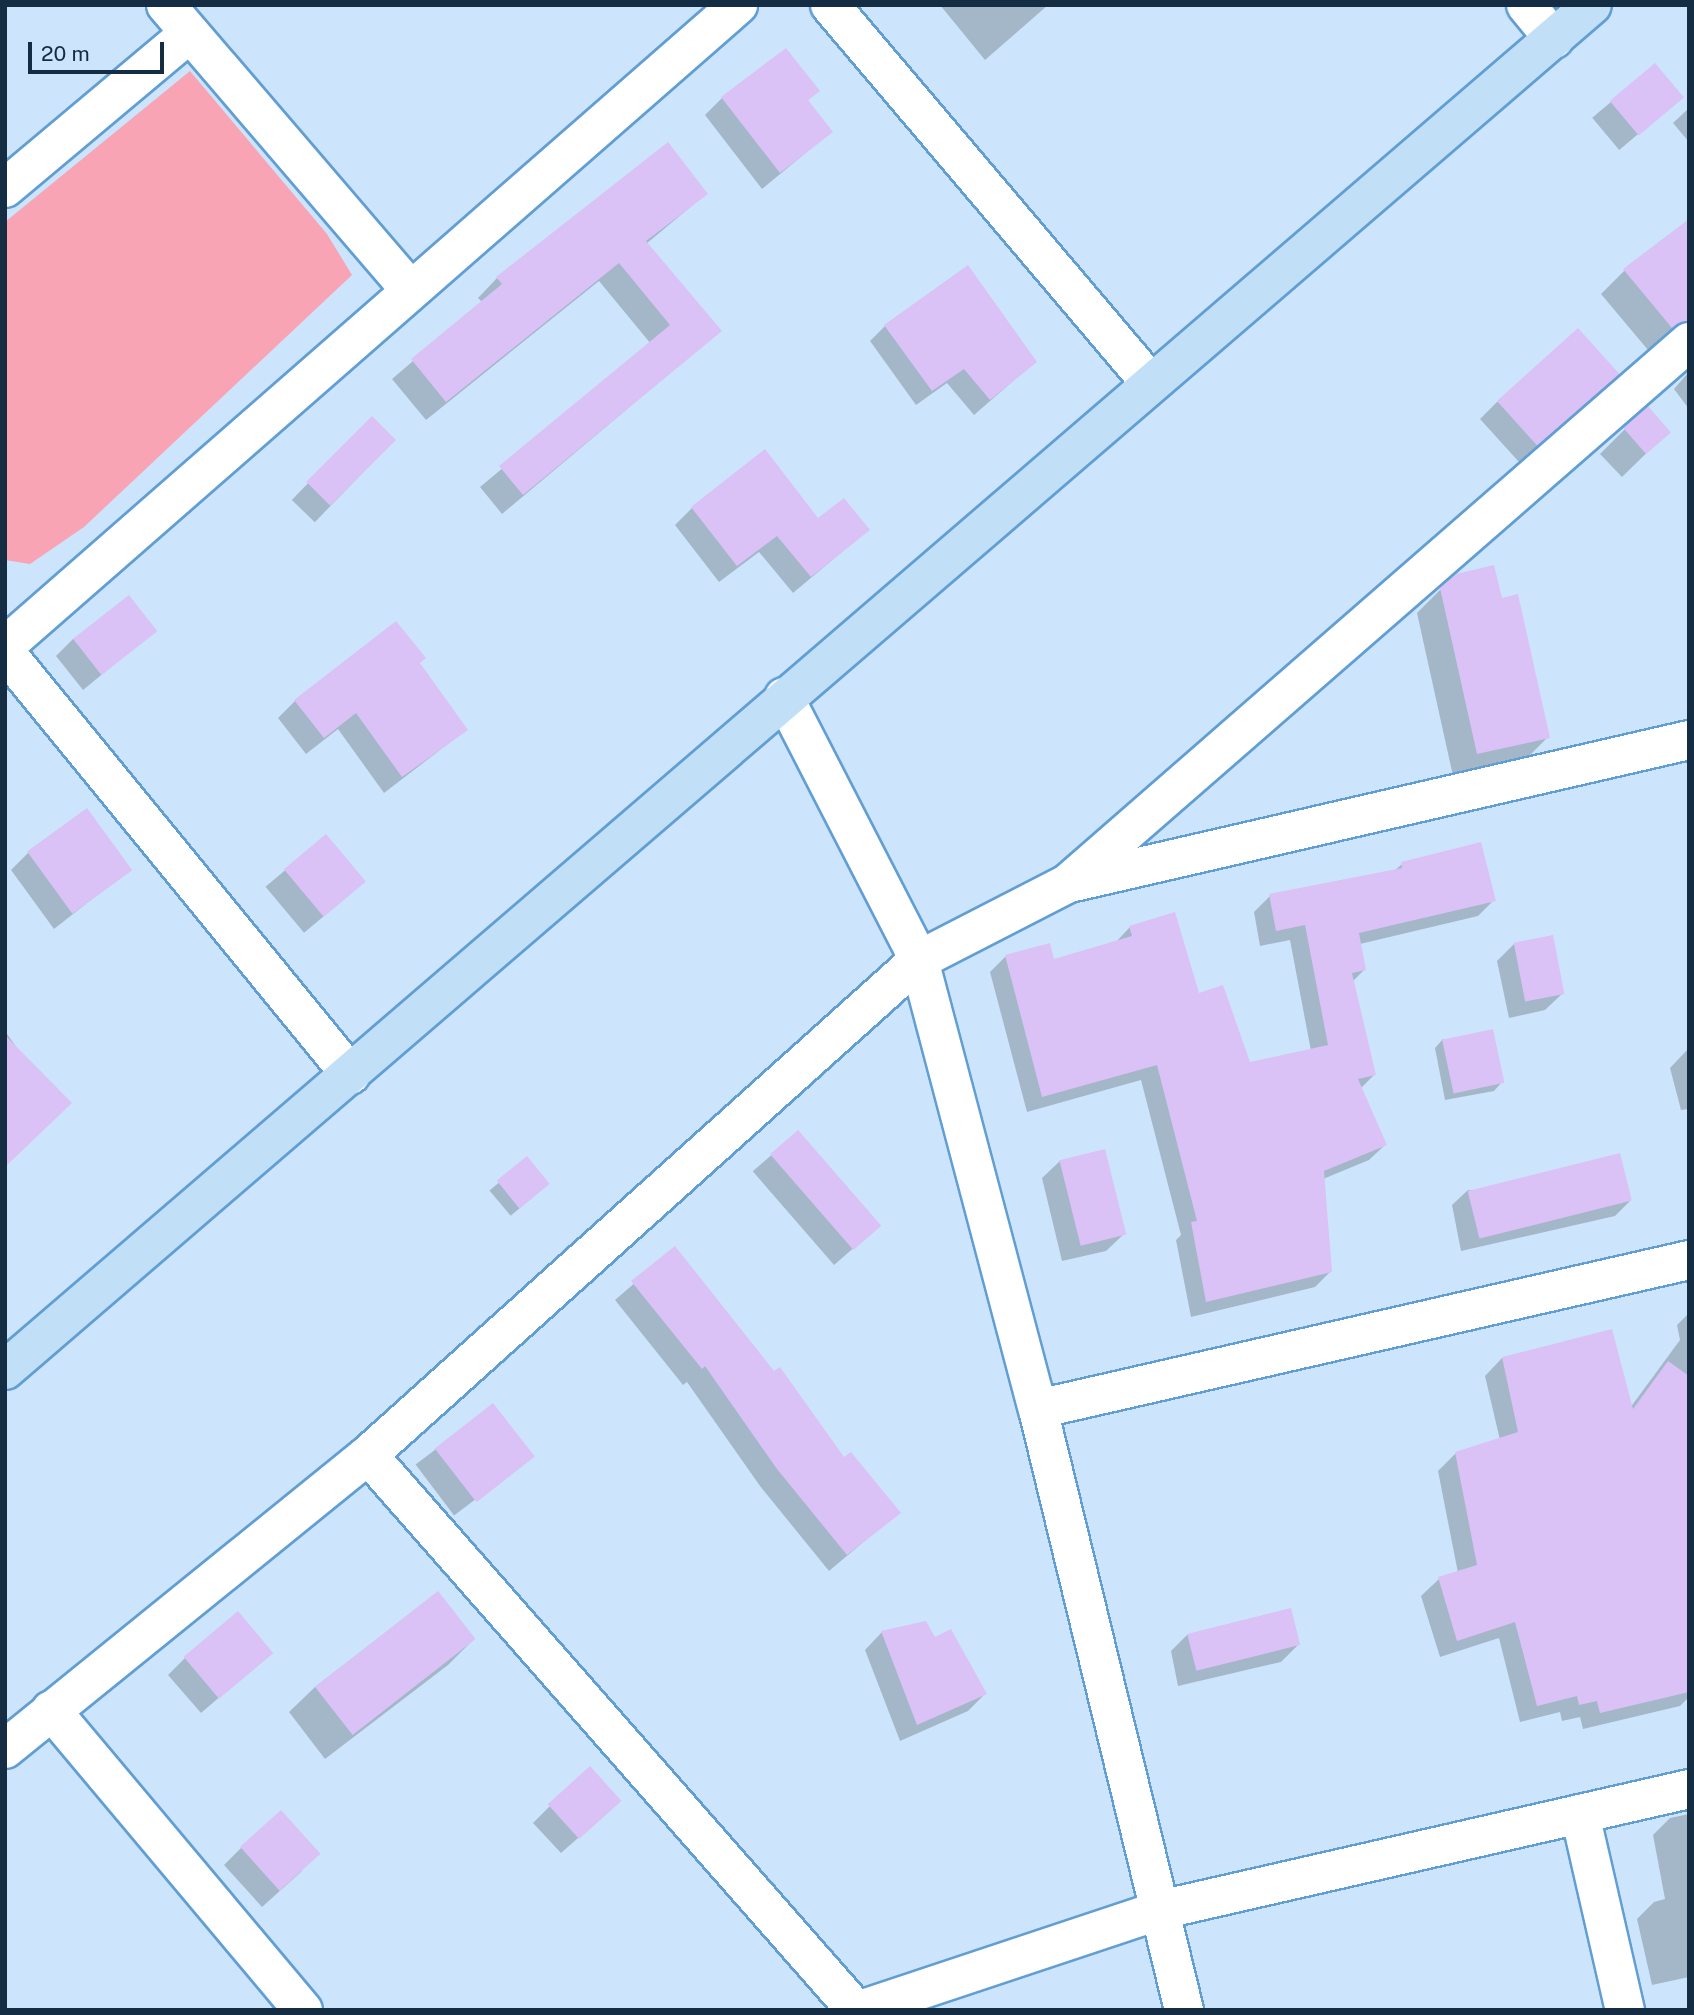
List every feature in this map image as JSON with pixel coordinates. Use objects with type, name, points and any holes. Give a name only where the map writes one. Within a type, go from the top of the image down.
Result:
[{"type":"street","points":[[5,646],[738,5]]},
{"type":"street","points":[[830,5],[1150,382]]},
{"type":"street","points":[[1526,5],[1554,38]]},
{"type":"street","points":[[5,1370],[351,1075],[1150,382],[1592,5]]},
{"type":"street","points":[[5,188],[178,19],[410,290]]},
{"type":"street","points":[[5,1749],[369,1455],[919,960],[1067,884],[1689,342]]},
{"type":"street","points":[[5,652],[351,1075]]},
{"type":"street","points":[[784,697],[919,960],[1038,1409],[1184,2010]]},
{"type":"street","points":[[1067,884],[1689,740]]},
{"type":"street","points":[[1038,1409],[1689,1260]]},
{"type":"street","points":[[369,1455],[858,2010],[1160,1910],[1689,1789]]},
{"type":"street","points":[[51,1710],[303,2010]]},
{"type":"street","points":[[1580,1814],[1625,2010]]},
{"type":"shaded area","points":[[190,71],[327,234],[352,275],[84,527],[30,564],[5,560],[5,222]]},
{"type":"building","points":[[786,48],[820,91],[808,100],[833,132],[780,173],[721,97]]},
{"type":"building","points":[[1655,63],[1684,97],[1639,135],[1610,101]]},
{"type":"building","points":[[668,142],[708,194],[646,241],[722,331],[523,495],[499,466],[670,325],[619,263],[446,402],[411,359],[502,284],[496,277]]},
{"type":"building","points":[[1689,219],[1689,321],[1672,328],[1623,269]]},
{"type":"building","points":[[968,265],[1037,362],[990,400],[964,369],[932,391],[884,325]]},
{"type":"building","points":[[1578,328],[1619,374],[1538,447],[1497,401]]},
{"type":"building","points":[[1648,406],[1671,432],[1646,454],[1623,428]]},
{"type":"building","points":[[372,416],[396,440],[330,506],[306,482]]},
{"type":"building","points":[[765,449],[818,518],[844,498],[870,530],[811,577],[777,536],[737,566],[691,507]]},
{"type":"building","points":[[1494,565],[1502,598],[1518,594],[1550,738],[1477,754],[1440,588],[1456,574]]},
{"type":"building","points":[[129,595],[157,631],[101,675],[73,639]]},
{"type":"building","points":[[396,621],[426,658],[420,663],[468,730],[402,777],[356,713],[324,738],[294,700]]},
{"type":"building","points":[[87,808],[132,870],[72,914],[27,851]]},
{"type":"building","points":[[326,834],[366,881],[324,917],[284,869]]},
{"type":"building","points":[[1481,842],[1496,901],[1359,933],[1366,970],[1352,973],[1376,1075],[1358,1079],[1387,1145],[1324,1171],[1332,1272],[1206,1302],[1191,1222],[1197,1221],[1157,1065],[1042,1097],[1005,955],[1050,943],[1054,959],[1132,936],[1129,926],[1175,912],[1199,993],[1223,985],[1250,1062],[1328,1045],[1305,925],[1276,931],[1269,894],[1402,868],[1401,862]]},
{"type":"building","points":[[1553,935],[1564,994],[1525,1002],[1514,943]]},
{"type":"building","points":[[1493,1029],[1504,1083],[1454,1094],[1442,1040]]},
{"type":"building","points":[[5,1035],[72,1103],[5,1167]]},
{"type":"building","points":[[798,1130],[881,1226],[853,1250],[770,1154]]},
{"type":"building","points":[[1105,1149],[1126,1234],[1081,1246],[1059,1160]]},
{"type":"building","points":[[1620,1153],[1632,1201],[1480,1239],[1468,1191]]},
{"type":"building","points":[[527,1156],[550,1184],[519,1209],[497,1181]]},
{"type":"building","points":[[675,1246],[774,1371],[780,1367],[844,1457],[851,1452],[901,1513],[847,1555],[777,1469],[705,1366],[702,1369],[631,1281]]},
{"type":"building","points":[[1612,1329],[1633,1409],[1668,1361],[1689,1376],[1689,1692],[1600,1713],[1597,1701],[1579,1705],[1577,1696],[1537,1706],[1515,1622],[1457,1641],[1438,1577],[1477,1565],[1455,1452],[1518,1432],[1502,1357]]},
{"type":"building","points":[[493,1403],[535,1457],[477,1502],[435,1449]]},
{"type":"building","points":[[438,1591],[476,1639],[353,1735],[315,1687]]},
{"type":"building","points":[[1291,1608],[1300,1645],[1196,1671],[1187,1634]]},
{"type":"building","points":[[238,1611],[273,1653],[219,1699],[184,1657]]},
{"type":"building","points":[[926,1621],[935,1637],[951,1629],[987,1694],[917,1725],[881,1631]]},
{"type":"building","points":[[590,1766],[621,1801],[579,1839],[548,1804]]},
{"type":"building","points":[[281,1810],[320,1854],[280,1891],[240,1847]]}]
